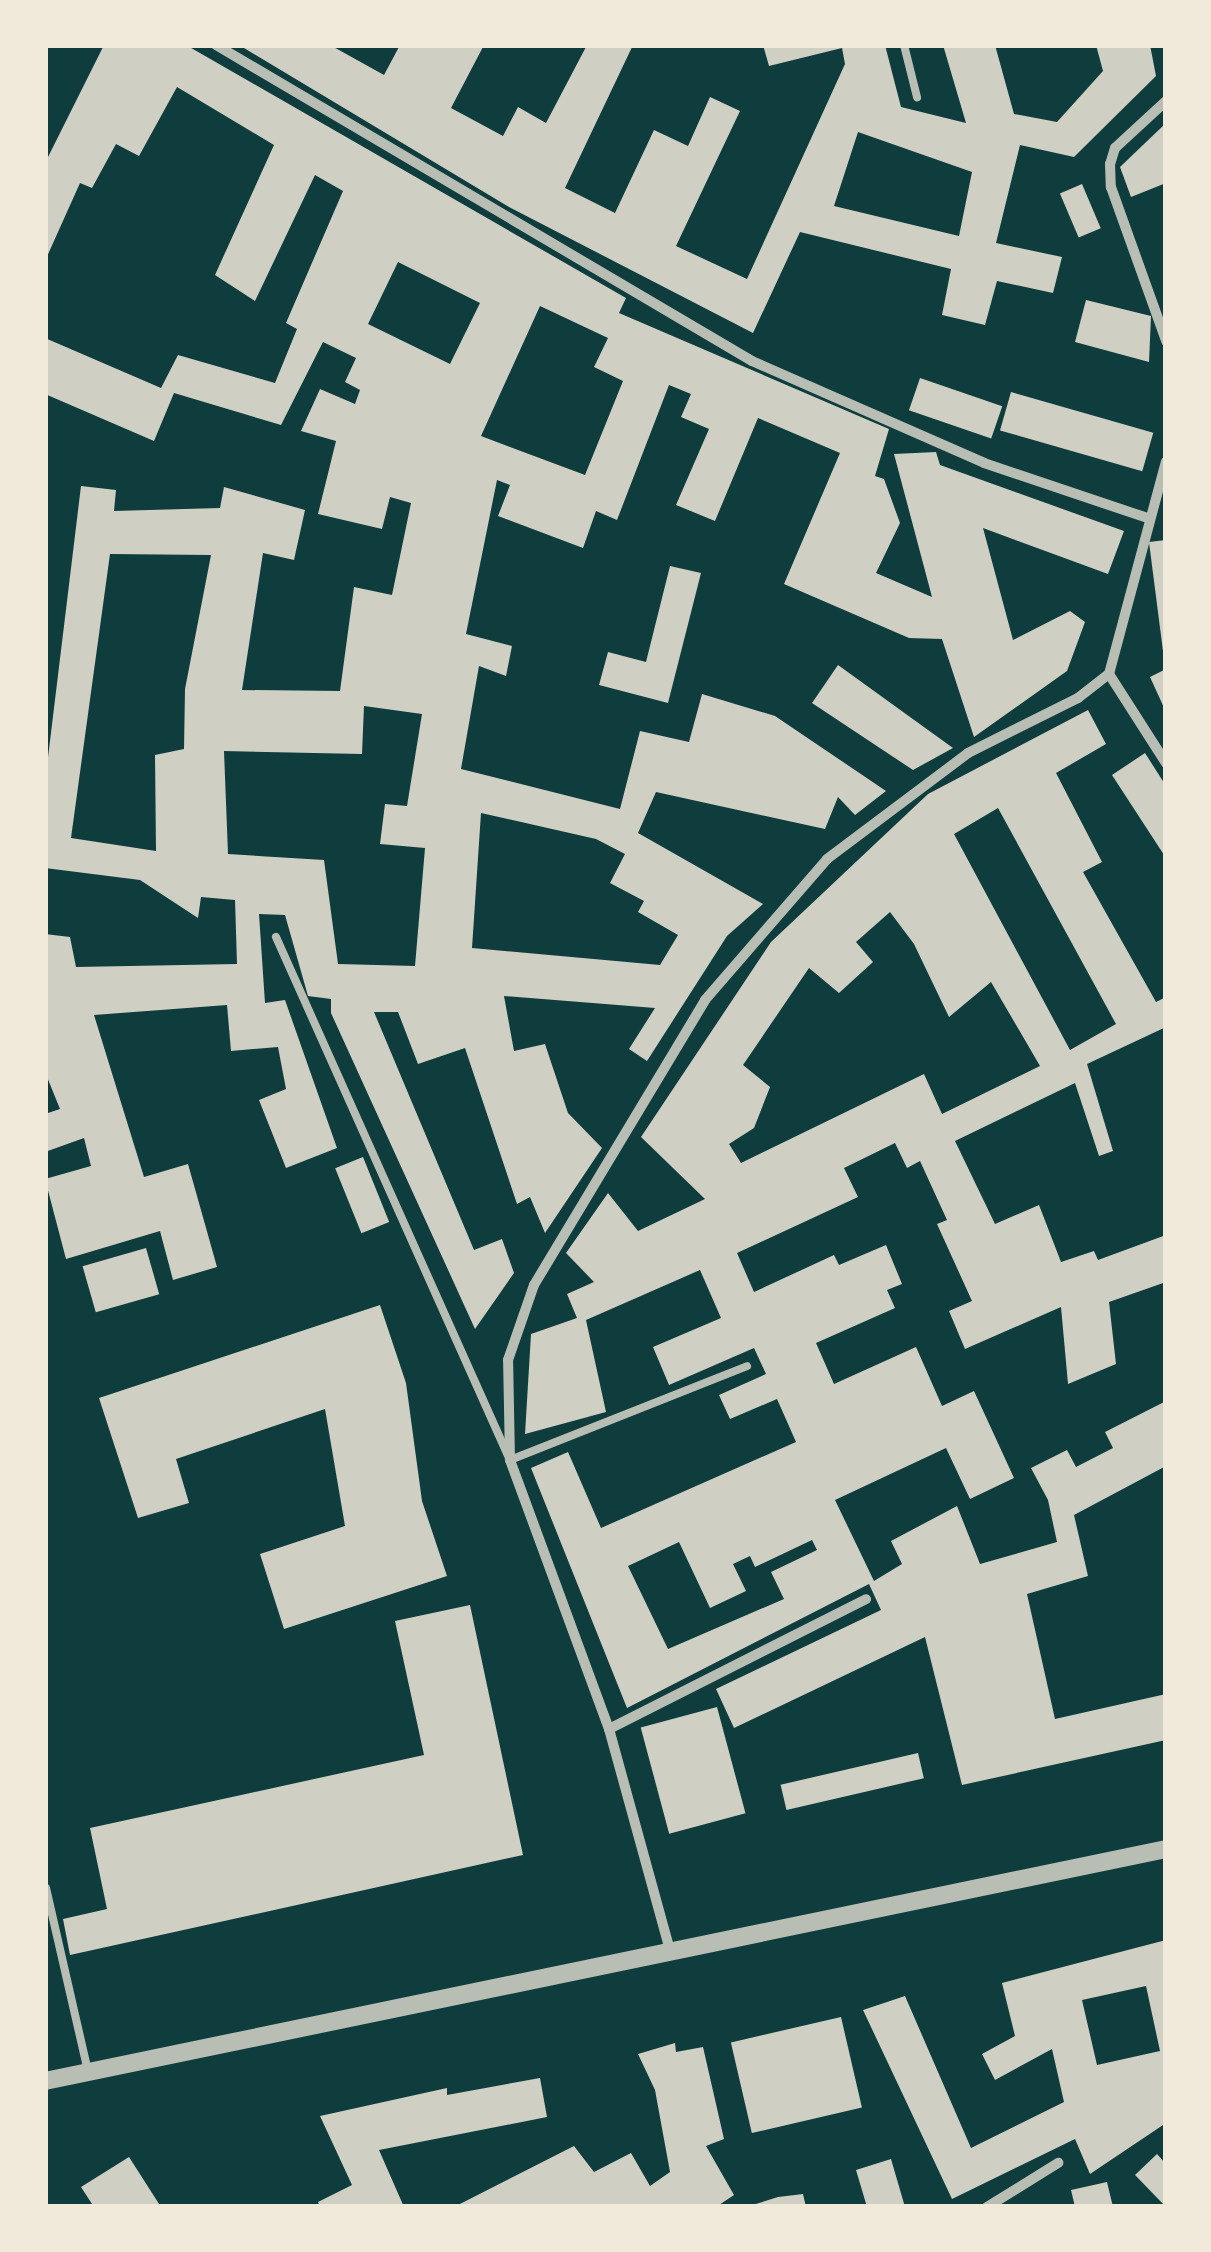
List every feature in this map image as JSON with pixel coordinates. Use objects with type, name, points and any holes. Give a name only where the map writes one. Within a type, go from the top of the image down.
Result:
[{"type":"street","points":[[216,45],[752,361],[984,464],[1147,518]]},
{"type":"street","points":[[1166,101],[1115,148],[1110,164],[1111,186],[1166,341]]},
{"type":"street","points":[[671,1955],[609,1729],[510,1460],[508,1360],[534,1285],[705,1000],[827,859],[968,753],[1078,698],[1109,674],[1147,518],[1166,462]]},
{"type":"street","points":[[1109,674],[1166,762]]},
{"type":"street","points":[[609,1729],[866,1599]]},
{"type":"street","points":[[45,2081],[671,1955],[1166,1849]]},
{"type":"street","points":[[987,2207],[1058,2163]]},
{"type":"lane","points":[[904,45],[917,97]]},
{"type":"lane","points":[[276,937],[510,1460],[746,1366]]},
{"type":"lane","points":[[46,1888],[88,2072]]},
{"type":"building","points":[[104,45],[186,45],[626,298],[619,313],[889,429],[875,476],[884,479],[900,523],[876,573],[932,597],[894,454],[936,452],[940,465],[1124,531],[1108,574],[983,528],[1013,640],[1070,611],[1085,622],[1067,671],[974,737],[942,639],[909,638],[784,584],[840,453],[758,418],[715,521],[676,505],[709,429],[681,417],[691,394],[669,385],[617,520],[596,511],[583,548],[498,516],[510,485],[497,480],[466,634],[512,646],[506,676],[479,666],[461,769],[620,809],[640,731],[689,742],[702,694],[775,716],[886,791],[855,815],[838,797],[825,829],[656,792],[638,833],[763,904],[727,936],[647,1061],[629,1049],[655,1008],[504,996],[514,1051],[545,1044],[568,1113],[602,1148],[545,1233],[530,1197],[517,1204],[465,1048],[418,1064],[398,1012],[374,1012],[474,1250],[502,1239],[514,1273],[475,1329],[331,1013],[331,999],[308,996],[285,915],[259,914],[265,1003],[285,1000],[337,1148],[286,1168],[259,1100],[286,1089],[278,1047],[231,1051],[227,1005],[94,1015],[144,1177],[188,1164],[217,1267],[173,1280],[160,1231],[66,1259],[45,1179],[91,1166],[84,1138],[45,1152],[45,1114],[60,1109],[45,1072],[45,934],[70,937],[76,967],[237,964],[235,900],[201,897],[198,918],[140,880],[45,868],[45,782],[81,486],[116,490],[114,511],[220,508],[224,487],[305,510],[294,560],[263,553],[242,690],[340,691],[354,587],[392,595],[411,503],[390,497],[382,529],[318,514],[336,441],[301,431],[320,389],[355,404],[360,390],[345,382],[356,358],[323,342],[281,425],[174,393],[154,441],[45,394],[45,338],[161,388],[178,355],[275,383],[297,329],[286,323],[343,191],[315,175],[255,301],[215,275],[274,145],[177,87],[139,156],[116,144],[92,188],[80,183],[45,261],[45,163]],"holes":[[[398,262],[480,303],[450,364],[368,324]],[[540,306],[608,338],[594,367],[623,381],[585,475],[481,436]],[[110,554],[211,555],[185,689],[184,749],[155,755],[156,851],[71,838]],[[364,706],[422,714],[407,806],[385,804],[380,844],[425,848],[415,966],[338,964],[324,860],[228,854],[224,751],[362,754]],[[481,813],[596,839],[625,854],[610,883],[644,901],[638,912],[678,935],[660,965],[472,948]]]},
{"type":"building","points":[[239,45],[330,45],[384,75],[400,45],[484,45],[451,108],[503,136],[518,107],[546,123],[587,45],[633,45],[565,188],[615,213],[654,130],[688,146],[710,97],[740,111],[676,246],[747,279],[845,64],[842,48],[769,66],[763,45],[885,45],[901,107],[966,123],[943,45],[995,45],[1014,114],[1057,122],[1103,71],[1096,45],[1150,45],[1156,76],[1074,157],[1020,145],[996,243],[1062,257],[1053,293],[997,281],[985,325],[942,315],[951,269],[800,232],[753,333],[509,207]],"holes":[[[858,132],[972,172],[959,236],[834,206]]]},
{"type":"building","points":[[1166,123],[1166,183],[1131,197],[1120,167]]},
{"type":"building","points":[[1082,184],[1101,228],[1079,238],[1060,193]]},
{"type":"building","points":[[1086,300],[1151,316],[1149,362],[1075,342]]},
{"type":"building","points":[[920,378],[1002,406],[991,438],[909,410]]},
{"type":"building","points":[[1011,392],[1153,433],[1142,471],[1000,430]]},
{"type":"building","points":[[1166,540],[1166,659],[1164,659],[1149,542]]},
{"type":"building","points":[[670,566],[701,573],[668,703],[599,685],[608,652],[646,662]]},
{"type":"building","points":[[838,665],[953,748],[913,770],[812,703]]},
{"type":"building","points":[[1166,669],[1166,712],[1150,677]]},
{"type":"building","points":[[1088,710],[1106,744],[1056,773],[1102,862],[1083,872],[1156,1002],[1166,997],[1166,1027],[1087,1064],[1113,1151],[1099,1156],[1075,1083],[955,1141],[995,1224],[1039,1205],[1061,1262],[1094,1251],[1098,1260],[1166,1235],[1166,1282],[1109,1302],[1116,1364],[1068,1384],[1061,1307],[965,1349],[949,1311],[972,1301],[937,1224],[947,1220],[920,1161],[907,1168],[895,1143],[844,1168],[858,1197],[737,1253],[754,1292],[834,1255],[839,1265],[886,1245],[902,1284],[887,1290],[895,1308],[816,1343],[834,1384],[916,1347],[942,1406],[974,1391],[1014,1478],[970,1499],[946,1448],[835,1500],[874,1581],[902,1564],[891,1541],[957,1506],[980,1564],[1057,1542],[1048,1500],[1031,1468],[1067,1450],[1076,1467],[1113,1448],[1105,1432],[1166,1401],[1166,1466],[1074,1515],[1088,1576],[1027,1594],[1055,1719],[1166,1694],[1166,1740],[962,1785],[925,1637],[734,1728],[716,1689],[881,1610],[869,1584],[627,1708],[531,1468],[568,1452],[601,1528],[796,1442],[777,1399],[730,1419],[719,1395],[766,1374],[754,1348],[669,1385],[653,1347],[721,1318],[700,1270],[586,1320],[606,1412],[525,1434],[531,1334],[577,1318],[567,1294],[594,1282],[566,1253],[608,1193],[638,1231],[705,1199],[641,1137],[771,942],[928,794]],"holes":[[[998,808],[1116,1024],[1070,1050],[954,834]],[[890,912],[914,944],[949,1017],[991,982],[1040,1066],[942,1114],[924,1074],[741,1163],[729,1144],[754,1128],[770,1087],[743,1065],[809,968],[839,993],[873,962],[856,942]],[[812,1540],[817,1550],[771,1572],[784,1599],[668,1649],[628,1566],[679,1542],[710,1608],[746,1591],[733,1564],[750,1556],[755,1567]]]},
{"type":"building","points":[[1145,753],[1166,786],[1166,858],[1112,775]]},
{"type":"building","points":[[363,1157],[389,1222],[361,1233],[335,1168]]},
{"type":"building","points":[[146,1248],[159,1294],[96,1312],[83,1266]]},
{"type":"building","points":[[380,1305],[406,1383],[422,1501],[447,1576],[284,1629],[260,1554],[345,1526],[325,1409],[176,1459],[189,1503],[138,1518],[99,1398]]},
{"type":"building","points":[[470,1605],[523,1855],[70,1955],[63,1919],[107,1909],[90,1828],[424,1755],[395,1621]]},
{"type":"building","points":[[717,1707],[745,1813],[669,1834],[641,1727]]},
{"type":"building","points":[[918,1753],[924,1778],[786,1810],[781,1785]]},
{"type":"building","points":[[1166,1940],[1166,2123],[1090,2174],[1075,2139],[952,2199],[863,2010],[905,1996],[971,2148],[1064,2102],[1052,2049],[995,2080],[982,2054],[1015,2036],[1002,1983]],"holes":[[[1146,1986],[1160,2051],[1097,2065],[1082,2000]]]},
{"type":"building","points":[[841,2017],[862,2108],[752,2133],[731,2042]]},
{"type":"building","points":[[675,2043],[676,2052],[703,2047],[724,2139],[706,2146],[734,2195],[716,2207],[454,2207],[574,2146],[594,2172],[631,2153],[650,2186],[670,2172],[655,2090],[638,2054]]},
{"type":"building","points":[[540,2078],[547,2117],[379,2150],[404,2207],[320,2207],[318,2202],[352,2185],[320,2116],[447,2088],[447,2095]]},
{"type":"building","points":[[1157,2154],[1166,2164],[1166,2207],[1135,2175]]},
{"type":"building","points":[[129,2157],[161,2207],[94,2207],[81,2187]]},
{"type":"building","points":[[891,2159],[905,2207],[867,2207],[856,2170]]},
{"type":"building","points":[[1107,2182],[1113,2207],[1075,2207],[1071,2190]]},
{"type":"building","points":[[803,2194],[806,2207],[746,2207],[778,2197]]}]
